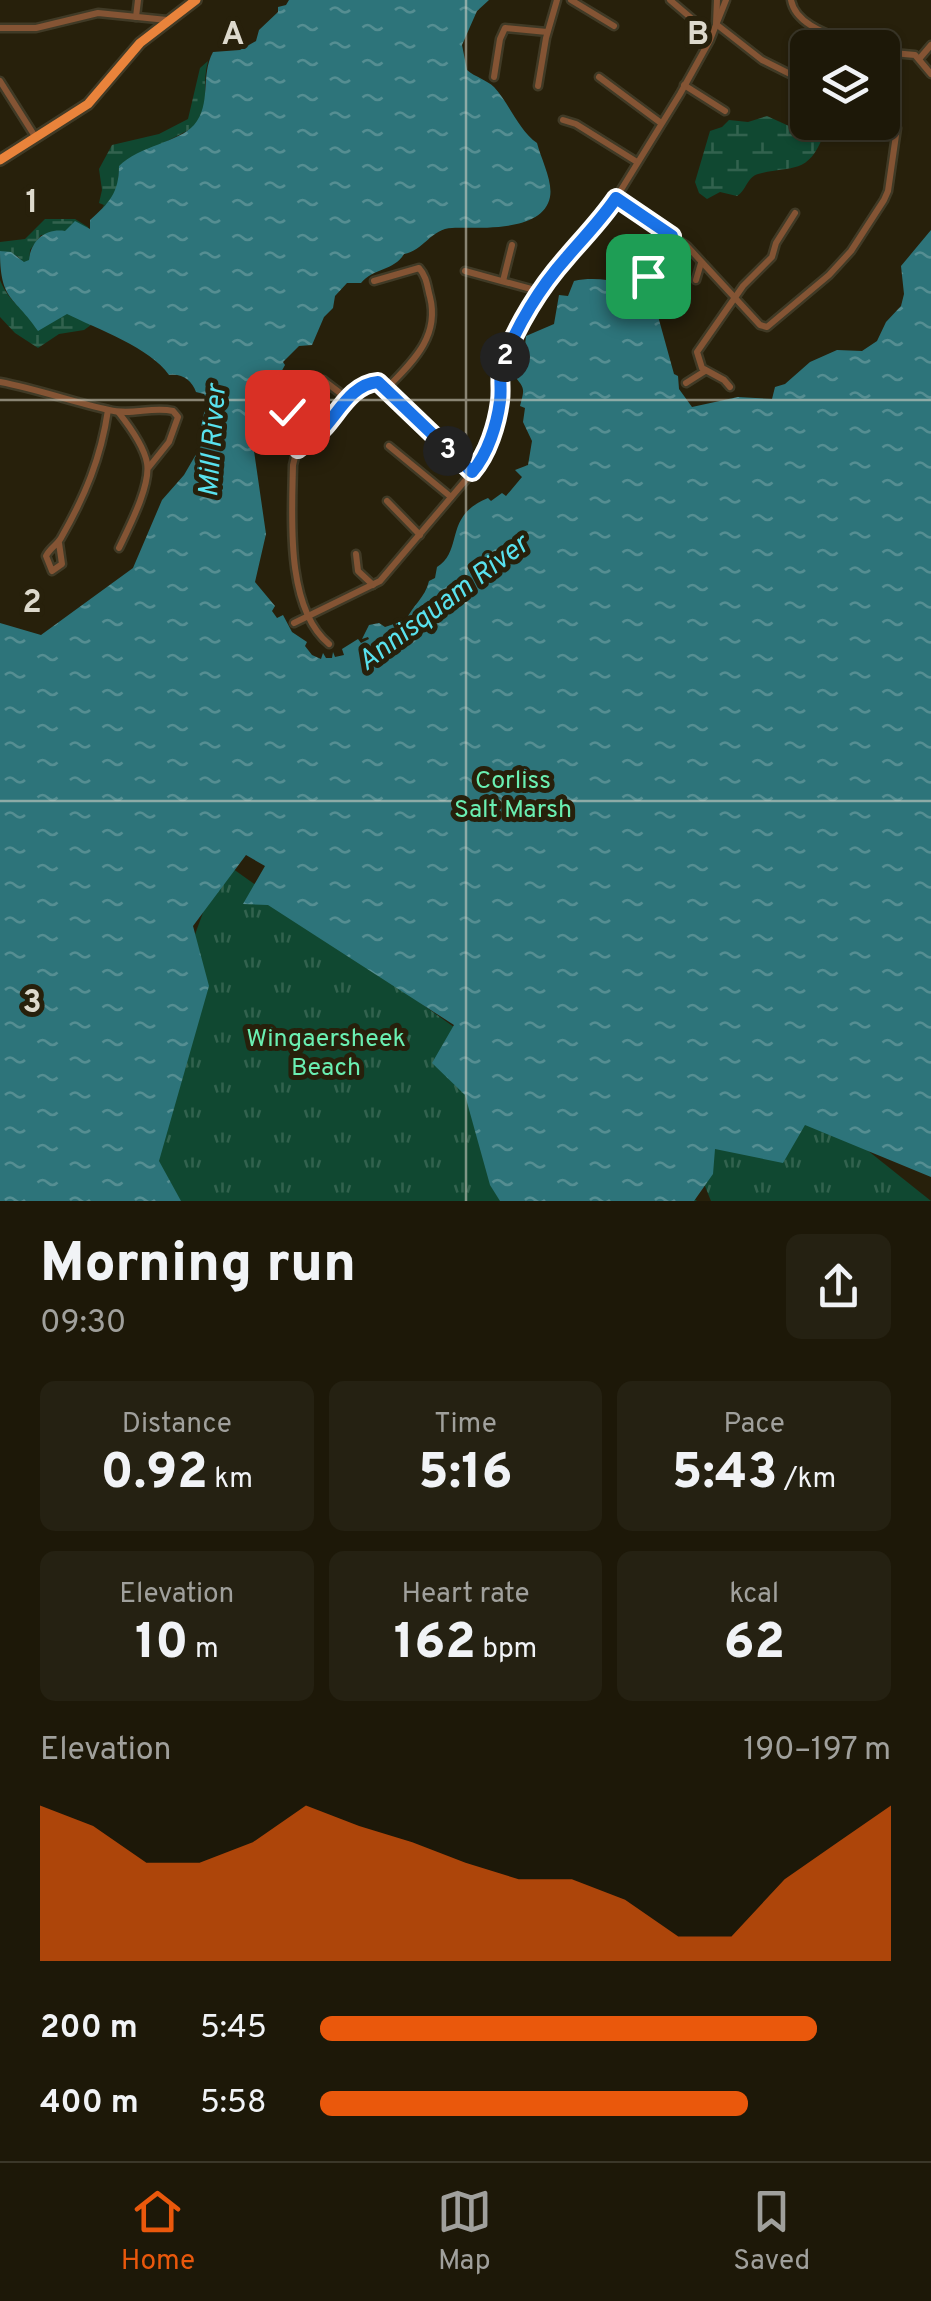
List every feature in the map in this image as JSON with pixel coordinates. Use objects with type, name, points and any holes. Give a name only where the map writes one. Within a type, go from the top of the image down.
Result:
[{"type":"main road","points":[[0,160],[36,140],[97,96],[140,43],[196,0]]},
{"type":"street","points":[[136,18],[138,0]]},
{"type":"street","points":[[538,86],[557,0]]},
{"type":"street","points":[[571,0],[614,26]]},
{"type":"street","points":[[670,0],[711,35]]},
{"type":"street","points":[[716,24],[717,0]]},
{"type":"street","points":[[294,623],[374,586],[481,462],[496,417],[502,366],[516,333],[542,292],[616,198],[684,85],[726,0]]},
{"type":"street","points":[[791,0],[794,12],[802,20],[823,30]]},
{"type":"street","points":[[0,28],[36,28],[98,12],[168,20]]},
{"type":"street","points":[[716,24],[762,60],[790,73]]},
{"type":"street","points":[[494,77],[505,28],[547,32]]},
{"type":"street","points":[[920,58],[931,45]]},
{"type":"street","points":[[900,53],[920,58],[931,74]]},
{"type":"street","points":[[599,77],[661,124]]},
{"type":"street","points":[[0,80],[36,140]]},
{"type":"street","points":[[684,85],[725,111]]},
{"type":"street","points":[[563,120],[637,162]]},
{"type":"street","points":[[616,198],[672,236],[766,327],[829,275],[851,251],[888,191],[894,140]]},
{"type":"street","points":[[730,387],[705,371],[697,352],[753,274],[772,257],[796,214]]},
{"type":"street","points":[[648,276],[672,236]]},
{"type":"street","points":[[502,282],[512,245]]},
{"type":"street","points":[[696,280],[702,262]]},
{"type":"street","points":[[374,281],[418,268],[426,278],[434,311],[431,331],[421,350],[387,388]]},
{"type":"street","points":[[465,271],[542,292]]},
{"type":"street","points":[[686,382],[705,371]]},
{"type":"street","points":[[323,380],[348,399]]},
{"type":"street","points":[[0,382],[108,410],[165,409],[176,414],[175,430],[148,466],[136,511],[118,548]]},
{"type":"street","points":[[329,644],[310,616],[292,564],[293,465],[298,449],[321,431],[348,399],[372,382],[387,388],[430,435],[472,472]]},
{"type":"street","points":[[288,402],[288,423],[298,449]]},
{"type":"street","points":[[58,543],[91,480],[100,456],[108,410]]},
{"type":"street","points":[[119,412],[142,448],[148,466]]},
{"type":"street","points":[[389,446],[451,496]]},
{"type":"street","points":[[387,501],[420,535]]},
{"type":"street","points":[[356,554],[358,570],[374,586]]},
{"type":"green space","points":[[208,61],[202,123],[119,166],[116,190],[102,208],[99,169],[112,145],[159,134],[188,119],[200,68]]},
{"type":"green space","points":[[767,116],[790,126],[790,140],[821,140],[811,158],[797,167],[754,176],[737,196],[720,192],[707,199],[699,193],[695,182],[710,131],[729,120],[748,122]]},
{"type":"green space","points":[[45,219],[75,219],[88,227],[90,233],[41,235],[30,250],[29,267],[17,256],[0,251],[0,242],[25,239]]},
{"type":"green space","points":[[0,280],[11,299],[27,312],[47,316],[69,313],[91,325],[59,334],[38,348],[0,317]]},
{"type":"green space","name":"Wingaersheek Beach","points":[[222,861],[697,1201],[149,1201],[186,959]]},
{"type":"green space","points":[[605,941],[931,1201],[711,1201]]},
{"type":"water","points":[[289,0],[489,0],[477,11],[462,45],[467,70],[494,87],[537,143],[550,191],[545,209],[536,217],[508,226],[445,229],[361,283],[347,283],[335,296],[333,308],[324,317],[312,345],[299,346],[283,362],[253,444],[266,534],[255,582],[275,606],[272,611],[277,618],[283,615],[292,632],[307,642],[305,646],[312,655],[321,659],[323,653],[326,658],[332,658],[333,652],[335,657],[344,655],[342,649],[358,639],[361,643],[369,639],[362,639],[369,625],[379,623],[385,627],[406,620],[450,552],[465,514],[488,498],[491,501],[502,493],[506,496],[522,477],[515,470],[528,465],[532,441],[523,422],[525,408],[520,406],[523,388],[512,373],[523,365],[526,336],[554,324],[559,295],[568,296],[574,281],[615,282],[653,298],[679,389],[692,407],[738,397],[772,399],[775,387],[785,384],[810,362],[837,350],[862,351],[877,341],[886,322],[901,306],[901,266],[931,230],[931,1177],[805,1125],[783,1163],[715,1149],[713,1174],[694,1201],[500,1201],[490,1185],[465,1095],[432,1063],[454,1025],[268,905],[243,904],[265,866],[246,855],[193,926],[209,986],[159,1161],[181,1201],[0,1201],[0,623],[41,635],[133,568],[162,500],[184,475],[202,444],[207,399],[186,378],[169,375],[137,348],[67,314],[38,331],[6,289],[0,251],[11,252],[24,262],[29,260],[36,241],[46,234],[65,231],[75,221],[90,229],[90,220],[115,190],[119,166],[194,125],[203,108],[213,52],[240,50],[256,41],[259,30]]},
{"type":"route","points":[[287,412],[290,435],[298,449],[321,431],[354,393],[378,382],[472,472],[481,462],[490,437],[500,402],[502,366],[516,333],[552,276],[616,198],[672,236],[648,276]]},
{"type":"water label","name":"Mill River","points":[[214,441]]},
{"type":"water label","name":"Annisquam River","points":[[444,604]]},
{"type":"park label","name":"Corliss Salt Marsh","points":[[513,796]]}]
